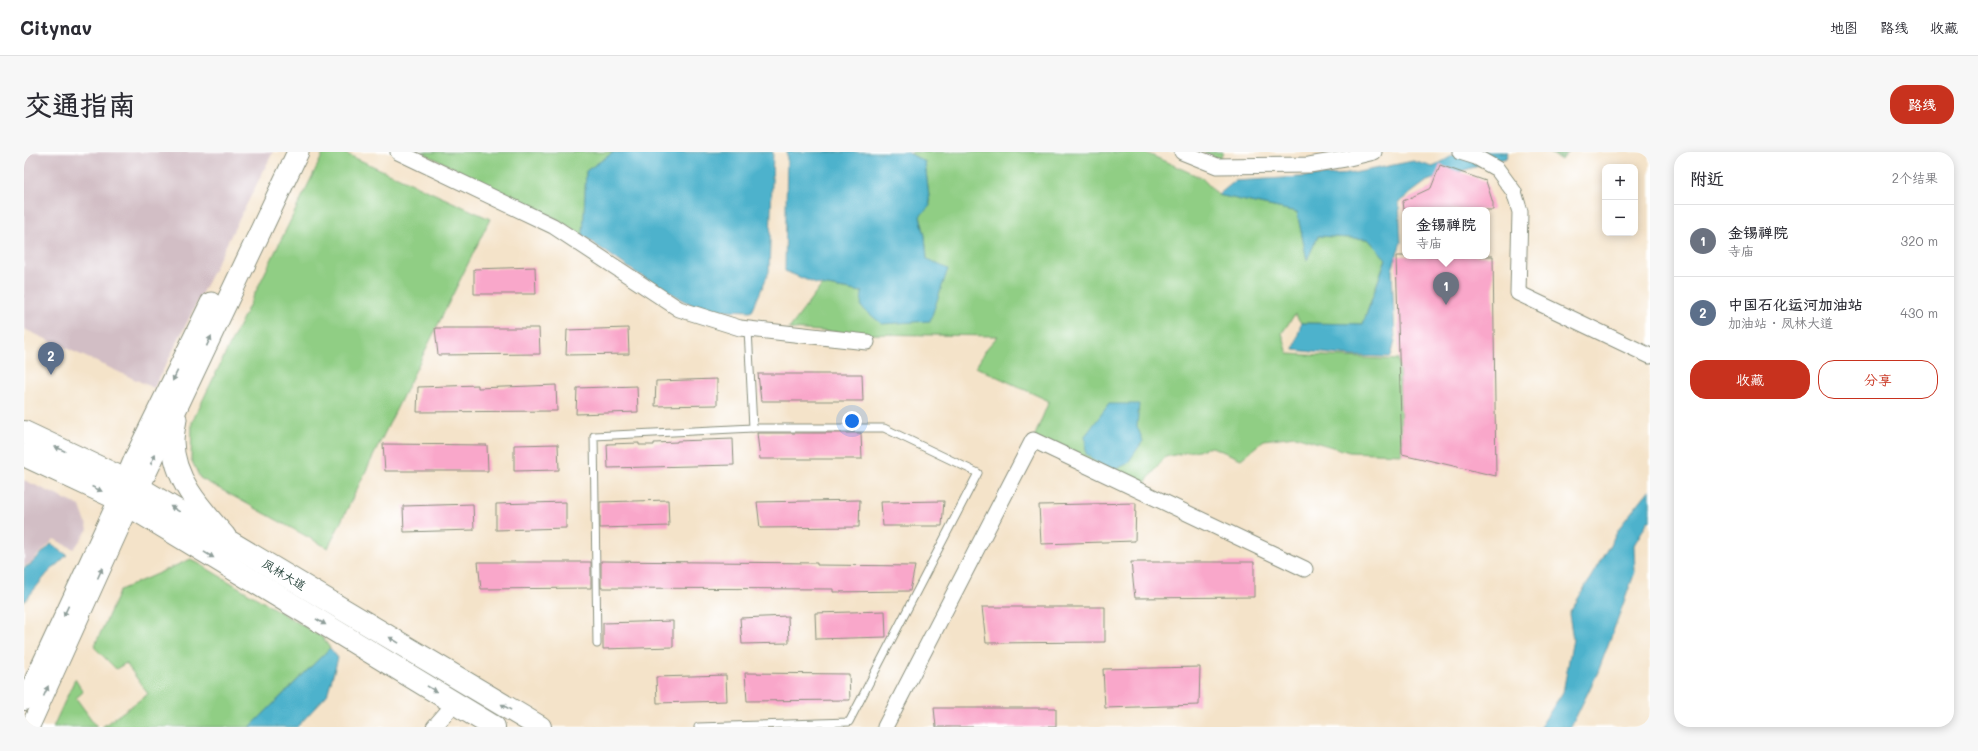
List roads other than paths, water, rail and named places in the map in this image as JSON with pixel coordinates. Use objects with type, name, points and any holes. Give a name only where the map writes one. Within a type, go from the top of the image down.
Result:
[{"type":"main road","points":[[128,493],[136,456],[285,152]]},
{"type":"main road","points":[[128,493],[178,406],[298,152]]},
{"type":"main road","points":[[178,406],[173,441],[180,470],[187,489],[198,506],[233,544]]},
{"type":"main road","name":"凤林大道","points":[[24,432],[128,493],[494,727]]},
{"type":"main road","name":"凤林大道","points":[[24,455],[128,493],[233,544],[540,727]]},
{"type":"street","points":[[398,152],[553,226],[679,310],[740,328],[867,342]]},
{"type":"street","points":[[1182,152],[1217,166],[1225,166],[1309,165],[1374,152]]},
{"type":"street","points":[[1460,152],[1476,157],[1497,169],[1514,192],[1520,212],[1518,293],[1650,356]]},
{"type":"street","points":[[885,727],[1033,440],[1305,569]]},
{"type":"street","points":[[24,701],[128,493]]},
{"type":"street","points":[[30,727],[128,493]]},
{"type":"street","points":[[434,727],[455,703]]},
{"type":"lane","points":[[748,329],[753,428]]},
{"type":"lane","points":[[597,644],[594,436],[753,428],[884,428],[978,473],[849,722],[698,727]]},
{"type":"water","points":[[614,152],[773,152],[769,272],[752,311],[699,309],[635,272],[583,236],[586,171]]},
{"type":"water","points":[[787,152],[907,152],[925,162],[930,206],[920,216],[925,236],[927,259],[948,269],[930,321],[882,324],[861,307],[862,292],[816,284],[785,271]]},
{"type":"water","points":[[1459,152],[1508,152],[1506,158],[1427,181],[1399,202],[1401,242],[1392,270],[1395,341],[1391,357],[1352,356],[1294,350],[1301,323],[1363,324],[1386,259],[1368,239],[1318,236],[1307,260],[1297,212],[1218,195],[1235,181],[1349,174],[1413,161],[1433,167]]},
{"type":"water","points":[[1109,404],[1139,404],[1137,426],[1143,441],[1127,464],[1110,472],[1086,454],[1085,436]]},
{"type":"water","points":[[1650,489],[1650,521],[1648,521],[1634,545],[1635,572],[1598,672],[1571,727],[1540,727],[1563,692],[1573,639],[1569,614],[1622,524]]},
{"type":"water","points":[[51,544],[67,555],[47,574],[24,602],[24,568],[31,564]]},
{"type":"water","points":[[330,648],[338,658],[327,695],[297,727],[250,727]]},
{"type":"place","name":"金锡禅院","points":[[1446,305]]},
{"type":"place","name":"中国石化运河加油站","points":[[51,375]]}]
